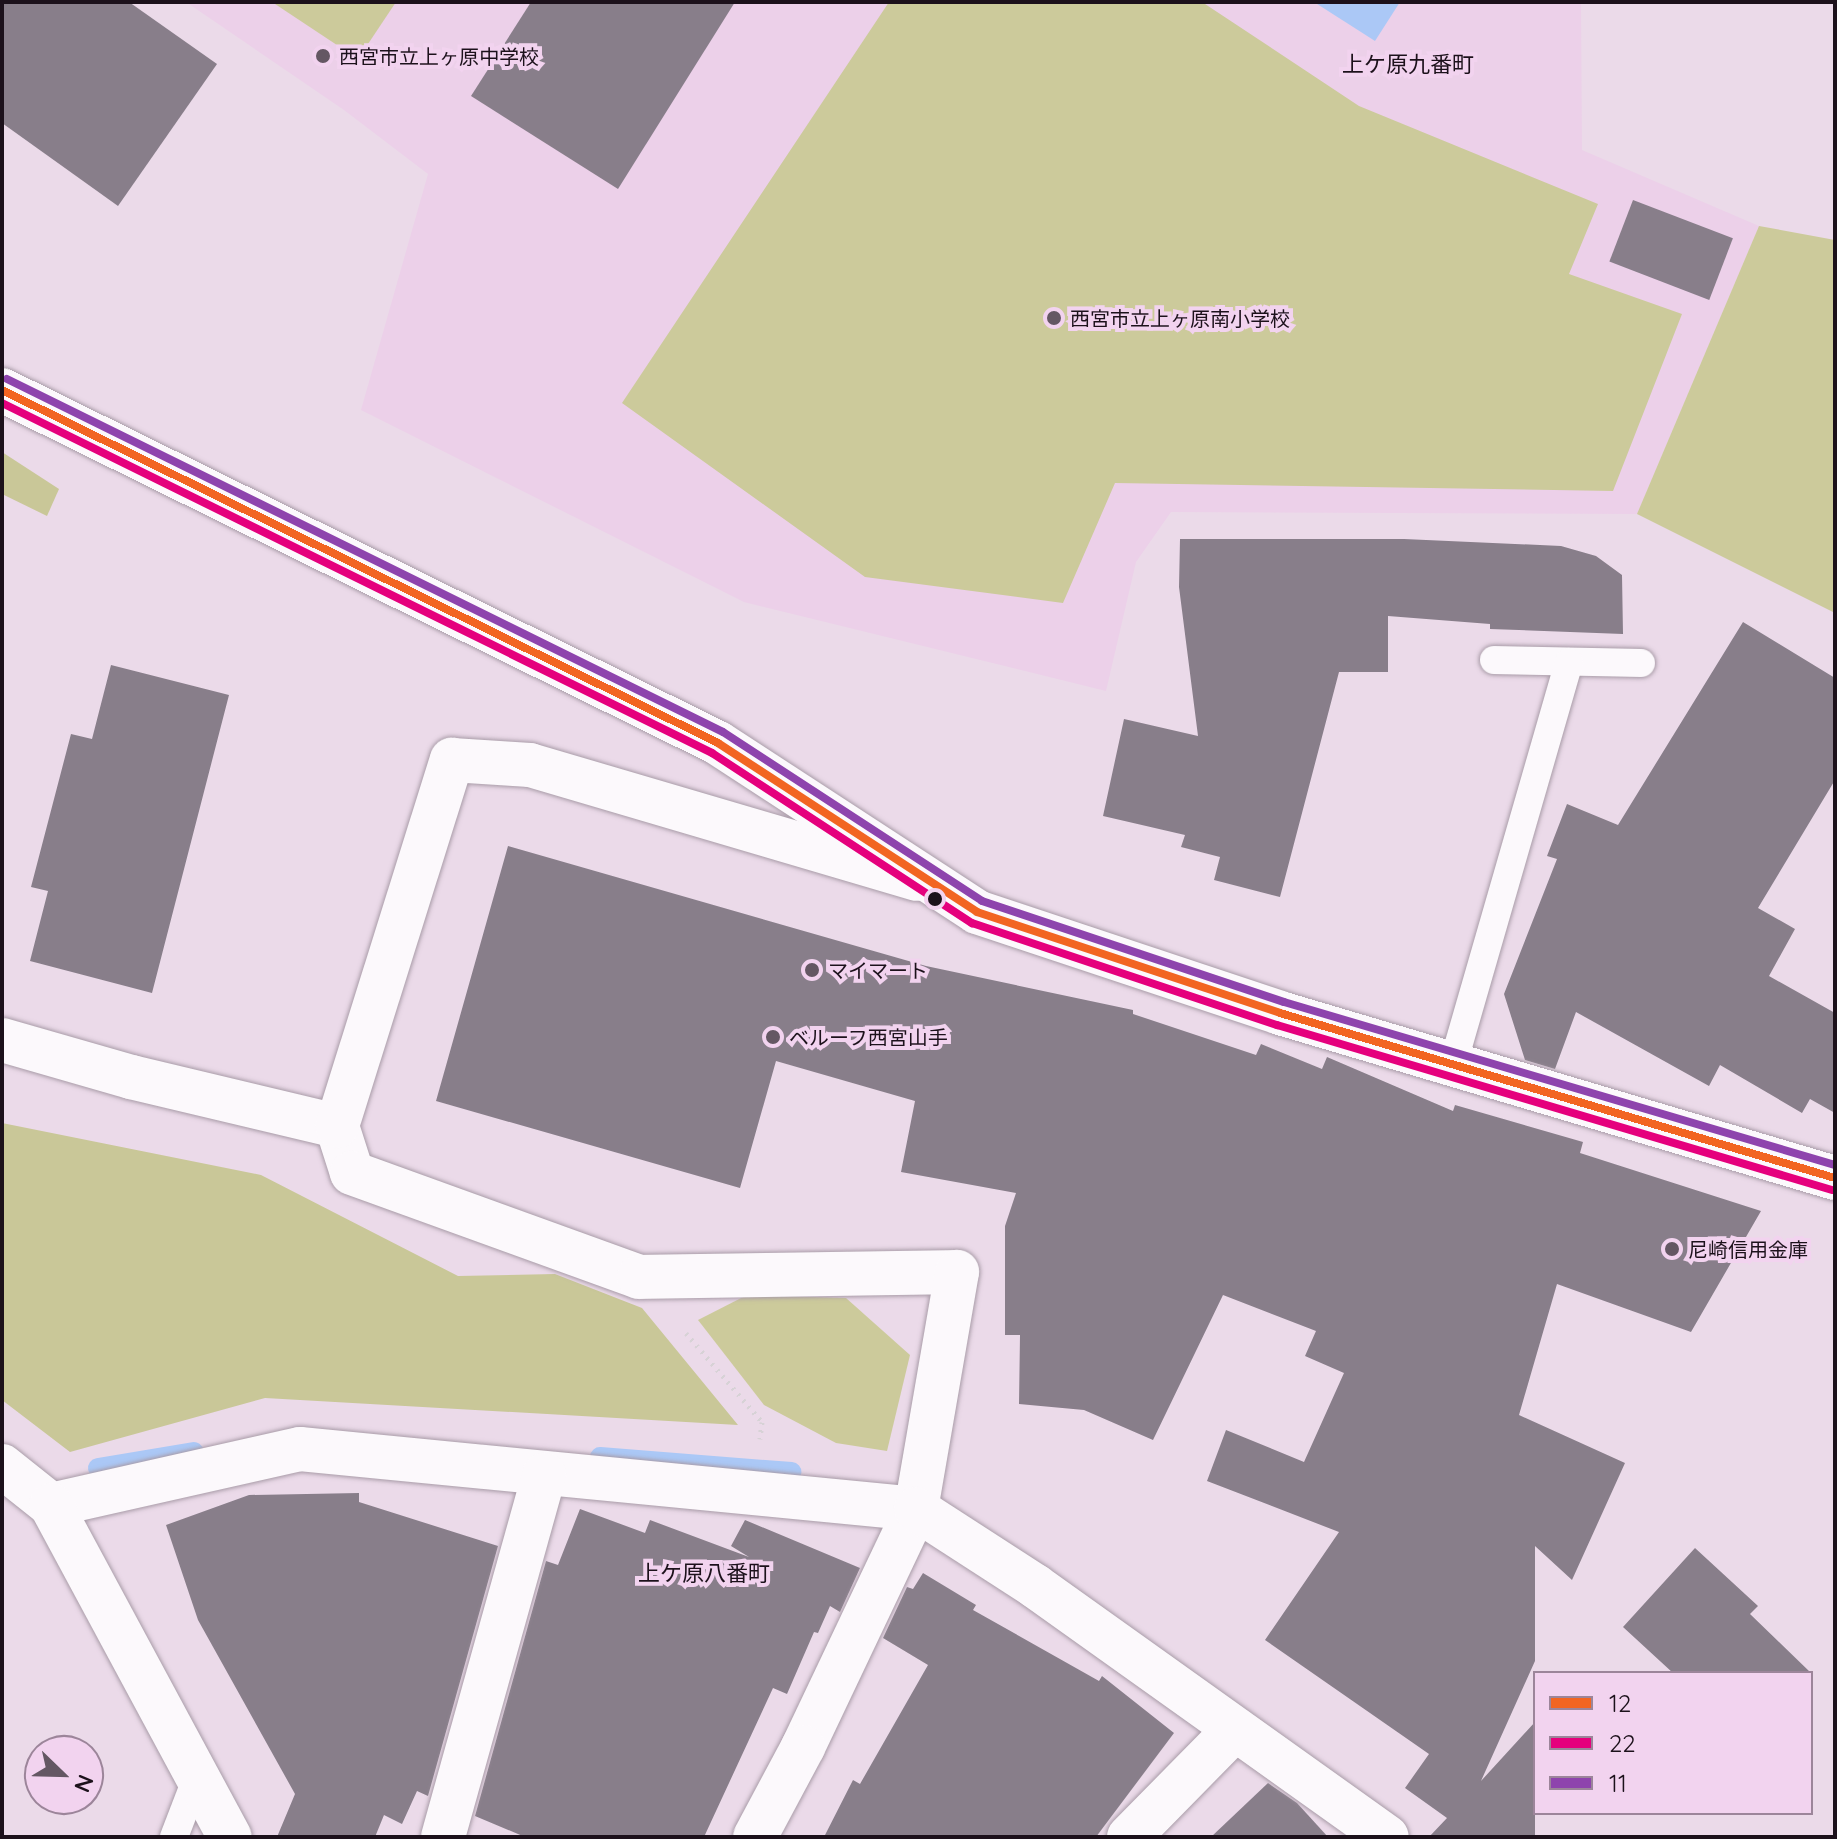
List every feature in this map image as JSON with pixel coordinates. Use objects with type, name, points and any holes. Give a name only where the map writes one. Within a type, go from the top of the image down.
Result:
[{"type":"street","points":[[2,390],[718,743],[977,912],[1280,1013],[1835,1178]]},
{"type":"street","points":[[755,1837],[803,1747],[916,1509],[957,1272],[639,1277],[352,1173],[337,1126],[452,760],[530,765],[935,884]]},
{"type":"street","points":[[2,1040],[131,1077],[337,1126]]},
{"type":"street","points":[[51,1505],[300,1449],[916,1509],[1035,1586],[1387,1837]]},
{"type":"street","points":[[2,1466],[51,1505],[230,1837]]},
{"type":"street","points":[[443,1837],[544,1475]]},
{"type":"street","points":[[1129,1837],[1235,1729]]},
{"type":"lane","points":[[1494,660],[1641,663]]},
{"type":"lane","points":[[1453,1064],[1569,662]]},
{"type":"lane","points":[[174,1837],[197,1777]]},
{"type":"path","points":[[639,1277],[762,1422],[760,1448]]},
{"type":"shaded area","name":"西宮市立上ヶ原南小学校","points":[[186,2],[1581,2],[1582,150],[1759,226],[1637,514],[1171,512],[1136,562],[1106,691],[744,602],[361,410],[428,174],[344,110]]},
{"type":"shaded area","points":[[272,2],[396,2],[358,59]]},
{"type":"shaded area","points":[[889,2],[1202,2],[1359,106],[1598,204],[1569,274],[1682,314],[1613,491],[1115,483],[1063,603],[865,577],[622,403]]},
{"type":"shaded area","points":[[1759,226],[1835,240],[1835,613],[1637,514]]},
{"type":"shaded area","points":[[2,452],[59,489],[47,516],[2,494]]},
{"type":"shaded area","points":[[2,1123],[261,1175],[458,1276],[555,1274],[642,1308],[738,1425],[265,1398],[70,1452],[2,1400]]},
{"type":"shaded area","points":[[747,1295],[846,1298],[910,1355],[887,1451],[836,1443],[764,1405],[698,1320]]},
{"type":"water","points":[[1314,2],[1400,2],[1375,41]]},
{"type":"building","points":[[2,2],[129,2],[217,64],[118,206],[2,123]]},
{"type":"building","points":[[531,2],[735,2],[618,189],[471,96]]},
{"type":"building","points":[[1633,200],[1733,238],[1709,300],[1609,262]]},
{"type":"building","points":[[1180,539],[1404,539],[1561,546],[1596,556],[1622,575],[1623,634],[1490,629],[1490,624],[1388,616],[1388,672],[1339,672],[1280,897],[1214,880],[1220,857],[1181,847],[1185,835],[1103,816],[1124,719],[1198,736],[1179,587]]},
{"type":"building","points":[[1743,622],[1835,678],[1835,780],[1758,908],[1795,929],[1769,976],[1835,1013],[1835,1113],[1810,1099],[1802,1113],[1720,1065],[1709,1086],[1576,1012],[1555,1069],[1525,1060],[1504,994],[1557,859],[1547,856],[1567,804],[1618,825]]},
{"type":"building","points":[[111,665],[229,695],[152,993],[30,961],[48,891],[31,887],[71,734],[92,739]]},
{"type":"building","points":[[508,846],[926,966],[1133,1010],[1133,1014],[1256,1055],[1261,1044],[1322,1069],[1327,1057],[1453,1111],[1455,1105],[1583,1142],[1580,1153],[1761,1211],[1691,1332],[1557,1284],[1519,1415],[1625,1463],[1572,1580],[1535,1546],[1535,1661],[1481,1781],[1533,1724],[1535,1837],[1429,1837],[1447,1818],[1405,1788],[1429,1754],[1265,1640],[1339,1532],[1207,1481],[1226,1430],[1304,1462],[1344,1373],[1305,1356],[1316,1331],[1223,1295],[1153,1440],[1084,1410],[1019,1404],[1020,1335],[1005,1335],[1005,1226],[1016,1193],[901,1172],[915,1101],[776,1061],[740,1188],[436,1101]]},
{"type":"building","points":[[359,1493],[359,1502],[498,1546],[428,1796],[417,1791],[402,1824],[384,1815],[375,1837],[277,1837],[295,1794],[198,1620],[166,1525],[249,1495]]},
{"type":"building","points":[[580,1509],[645,1533],[650,1520],[749,1557],[731,1546],[745,1520],[860,1568],[840,1612],[830,1606],[818,1633],[814,1632],[787,1694],[773,1688],[704,1837],[525,1837],[475,1816],[546,1561],[558,1565]]},
{"type":"building","points":[[1695,1548],[1758,1606],[1750,1614],[1809,1671],[1671,1671],[1623,1627]]},
{"type":"building","points":[[923,1573],[976,1605],[973,1610],[1099,1681],[1102,1676],[1174,1733],[1096,1837],[824,1837],[853,1780],[860,1784],[928,1665],[883,1638],[907,1587],[913,1589]]},
{"type":"building","points":[[1268,1783],[1297,1803],[1328,1837],[1211,1837]]},
{"type":"waterway","points":[[98,1468],[194,1452]]},
{"type":"waterway","points":[[600,1457],[791,1472]]},
{"type":"transit line","name":"11","points":[[7,379],[723,732],[982,901],[1284,1002],[1835,1165]]},
{"type":"transit line","name":"12","points":[[2,390],[718,743],[977,912],[1280,1013],[1835,1178]]},
{"type":"transit line","name":"22","points":[[2,403],[712,753],[972,923],[1277,1025],[1832,1190]]},
{"type":"place","name":"西宮市立上ヶ原中学校","points":[[323,56]]},
{"type":"place","name":"西宮市立上ヶ原南小学校","points":[[1054,318]]},
{"type":"place","name":"マイマート","points":[[812,970]]},
{"type":"place","name":"ベルーフ西宮山手","points":[[773,1037]]},
{"type":"place","name":"尼崎信用金庫","points":[[1672,1249]]},
{"type":"district","name":"上ケ原九番町","points":[[1408,65]]},
{"type":"district","name":"上ケ原八番町","points":[[704,1574]]}]
